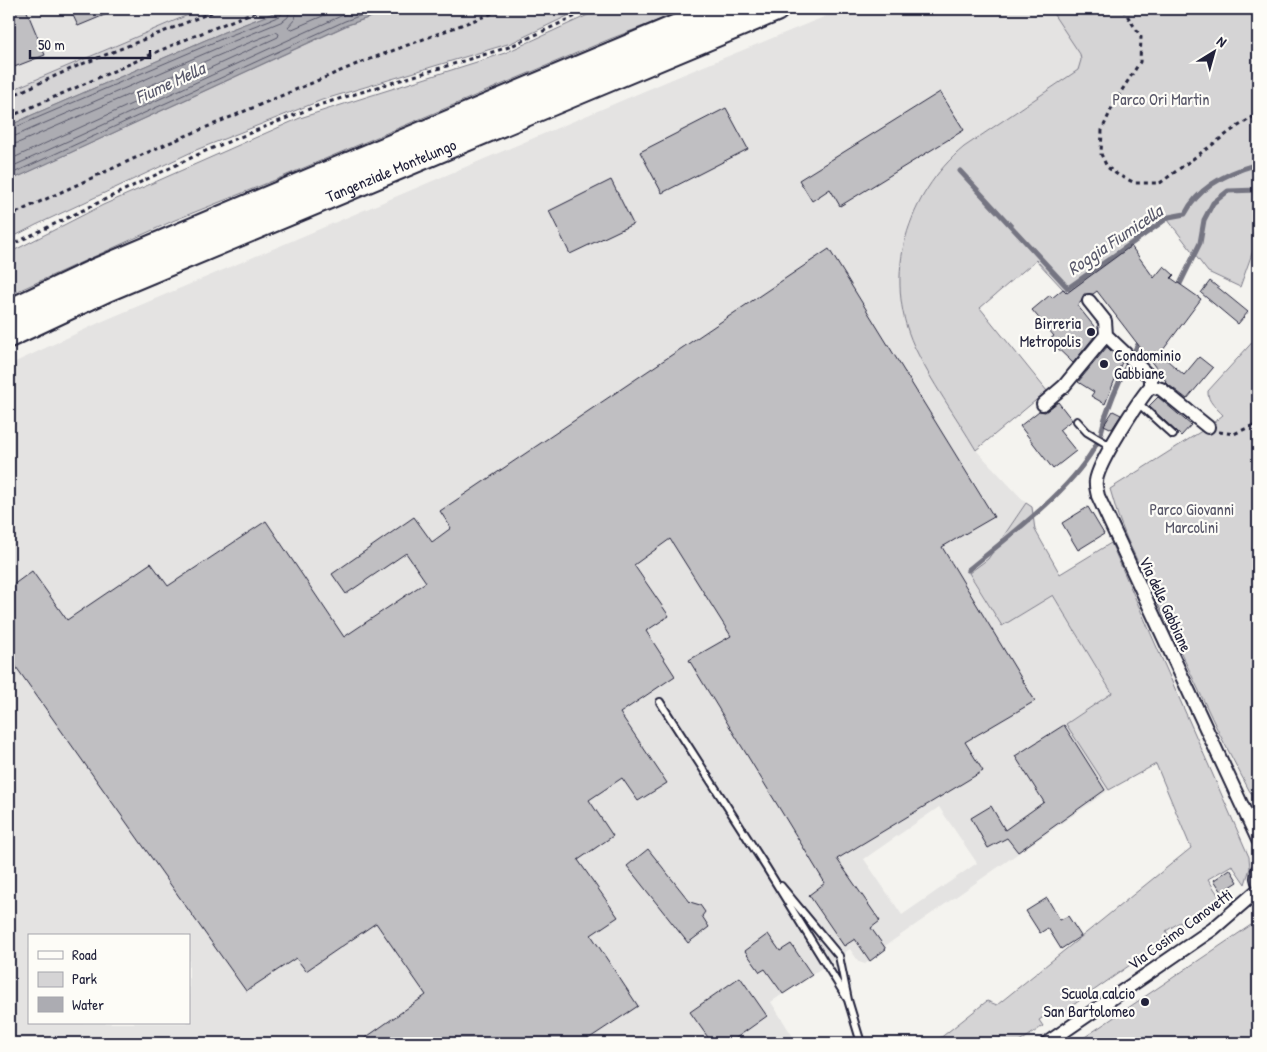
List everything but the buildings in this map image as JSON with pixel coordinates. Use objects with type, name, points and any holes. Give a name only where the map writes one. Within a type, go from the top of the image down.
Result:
[{"type":"highway","name":"Tangenziale Montelungo","points":[[9,312],[96,270],[720,9]]},
{"type":"highway","name":"Tangenziale Montelungo","points":[[9,335],[106,289],[776,9]]},
{"type":"street","points":[[1089,301],[1105,321],[1106,335],[1150,378],[1150,386],[1160,389],[1208,427]]},
{"type":"street","points":[[1043,404],[1064,386],[1106,335]]},
{"type":"street","name":"Via delle Gabbiane","points":[[1150,386],[1101,465],[1096,481],[1098,496],[1258,840]]},
{"type":"street","points":[[1258,870],[1258,882]]},
{"type":"street","name":"Via Cosimo Canovetti","points":[[1046,1043],[1213,929],[1258,890]]},
{"type":"lane","points":[[1138,403],[1173,435]]},
{"type":"lane","points":[[1077,421],[1087,432],[1112,447]]},
{"type":"lane","points":[[660,702],[766,867],[848,1000]]},
{"type":"lane","points":[[766,867],[839,956],[848,1000],[861,1043]]},
{"type":"path","points":[[9,96],[220,9]]},
{"type":"path","points":[[9,117],[175,44],[261,9]]},
{"type":"path","points":[[9,216],[157,148],[284,94],[357,64],[504,9]]},
{"type":"path","points":[[9,246],[203,152],[319,106],[509,47],[591,9]]},
{"type":"path","points":[[1123,9],[1141,37],[1140,62],[1115,101],[1102,130],[1101,154],[1107,166],[1118,175],[1135,183],[1160,183],[1228,133],[1258,114]]},
{"type":"path","points":[[1208,427],[1219,432],[1234,434],[1258,423]]},
{"type":"shaded area","points":[[9,9],[202,9],[9,91]]},
{"type":"shaded area","points":[[843,9],[1050,9],[1080,54],[1081,60],[1078,70],[964,147],[950,159],[918,204],[909,223],[901,257],[901,286],[905,321],[922,362],[976,450],[1026,503],[988,559],[969,574],[1002,626],[1053,595],[1112,693],[1066,724],[1109,790],[885,946],[886,949],[865,964],[859,962],[850,949],[771,1002],[797,1043],[9,1043],[9,365],[103,321],[682,75]],"holes":[[[939,807],[977,863],[902,915],[864,859]]]},
{"type":"green space","points":[[202,9],[284,9],[224,32],[9,126],[9,91]]},
{"type":"green space","points":[[394,9],[582,9],[511,43],[322,100],[196,150],[9,239],[9,181],[348,25]]},
{"type":"green space","points":[[601,9],[688,9],[610,39],[175,220],[9,295],[9,253],[103,205],[300,118],[505,53]]},
{"type":"green space","name":"Parco Ori Martin","points":[[1050,9],[1258,9],[1258,237],[1240,287],[1208,272],[1168,220],[1069,291],[1063,289],[1036,260],[980,308],[1047,391],[976,450],[936,386],[914,346],[905,319],[900,292],[901,265],[906,238],[915,212],[928,188],[944,166],[964,147],[1078,70],[1081,60],[1080,54]]},
{"type":"green space","name":"Parco Giovanni Marcolini","points":[[1258,336],[1258,803],[1249,790],[1219,733],[1127,539],[1110,489],[1208,427],[1223,415],[1211,402],[1208,391]]},
{"type":"green space","points":[[1026,503],[1032,507],[1035,530],[1060,574],[1111,543],[1249,857],[1250,868],[1245,884],[1232,865],[1208,879],[1222,901],[1184,927],[1180,922],[1166,931],[1170,937],[1056,1017],[1052,1011],[1039,1020],[1043,1026],[1018,1043],[934,1043],[987,1001],[997,1005],[1191,848],[1156,764],[1109,790],[1066,724],[1112,693],[1053,595],[1002,626],[969,573],[988,559]]},
{"type":"green space","points":[[1251,925],[1258,937],[1258,1043],[1076,1043]]},
{"type":"water","name":"Fiume Mella","points":[[284,9],[394,9],[347,25],[9,181],[9,126],[224,32]]},
{"type":"waterway","name":"Roggia Fiumicella","points":[[960,171],[1068,288],[1169,217],[1185,214],[1198,196],[1216,182],[1236,171],[1258,164]]},
{"type":"waterway","points":[[1177,290],[1200,243],[1204,220],[1213,203],[1228,191],[1258,190]]},
{"type":"waterway","points":[[968,570],[1040,510],[1057,494],[1087,459],[1101,435],[1117,386],[1141,339]]},
{"type":"place","name":"Birreria Metropolis","points":[[1091,332]]},
{"type":"place","name":"Condominio Gabbiane","points":[[1104,364]]},
{"type":"place","name":"Scuola calcio San Bartolomeo","points":[[1145,1002]]}]
